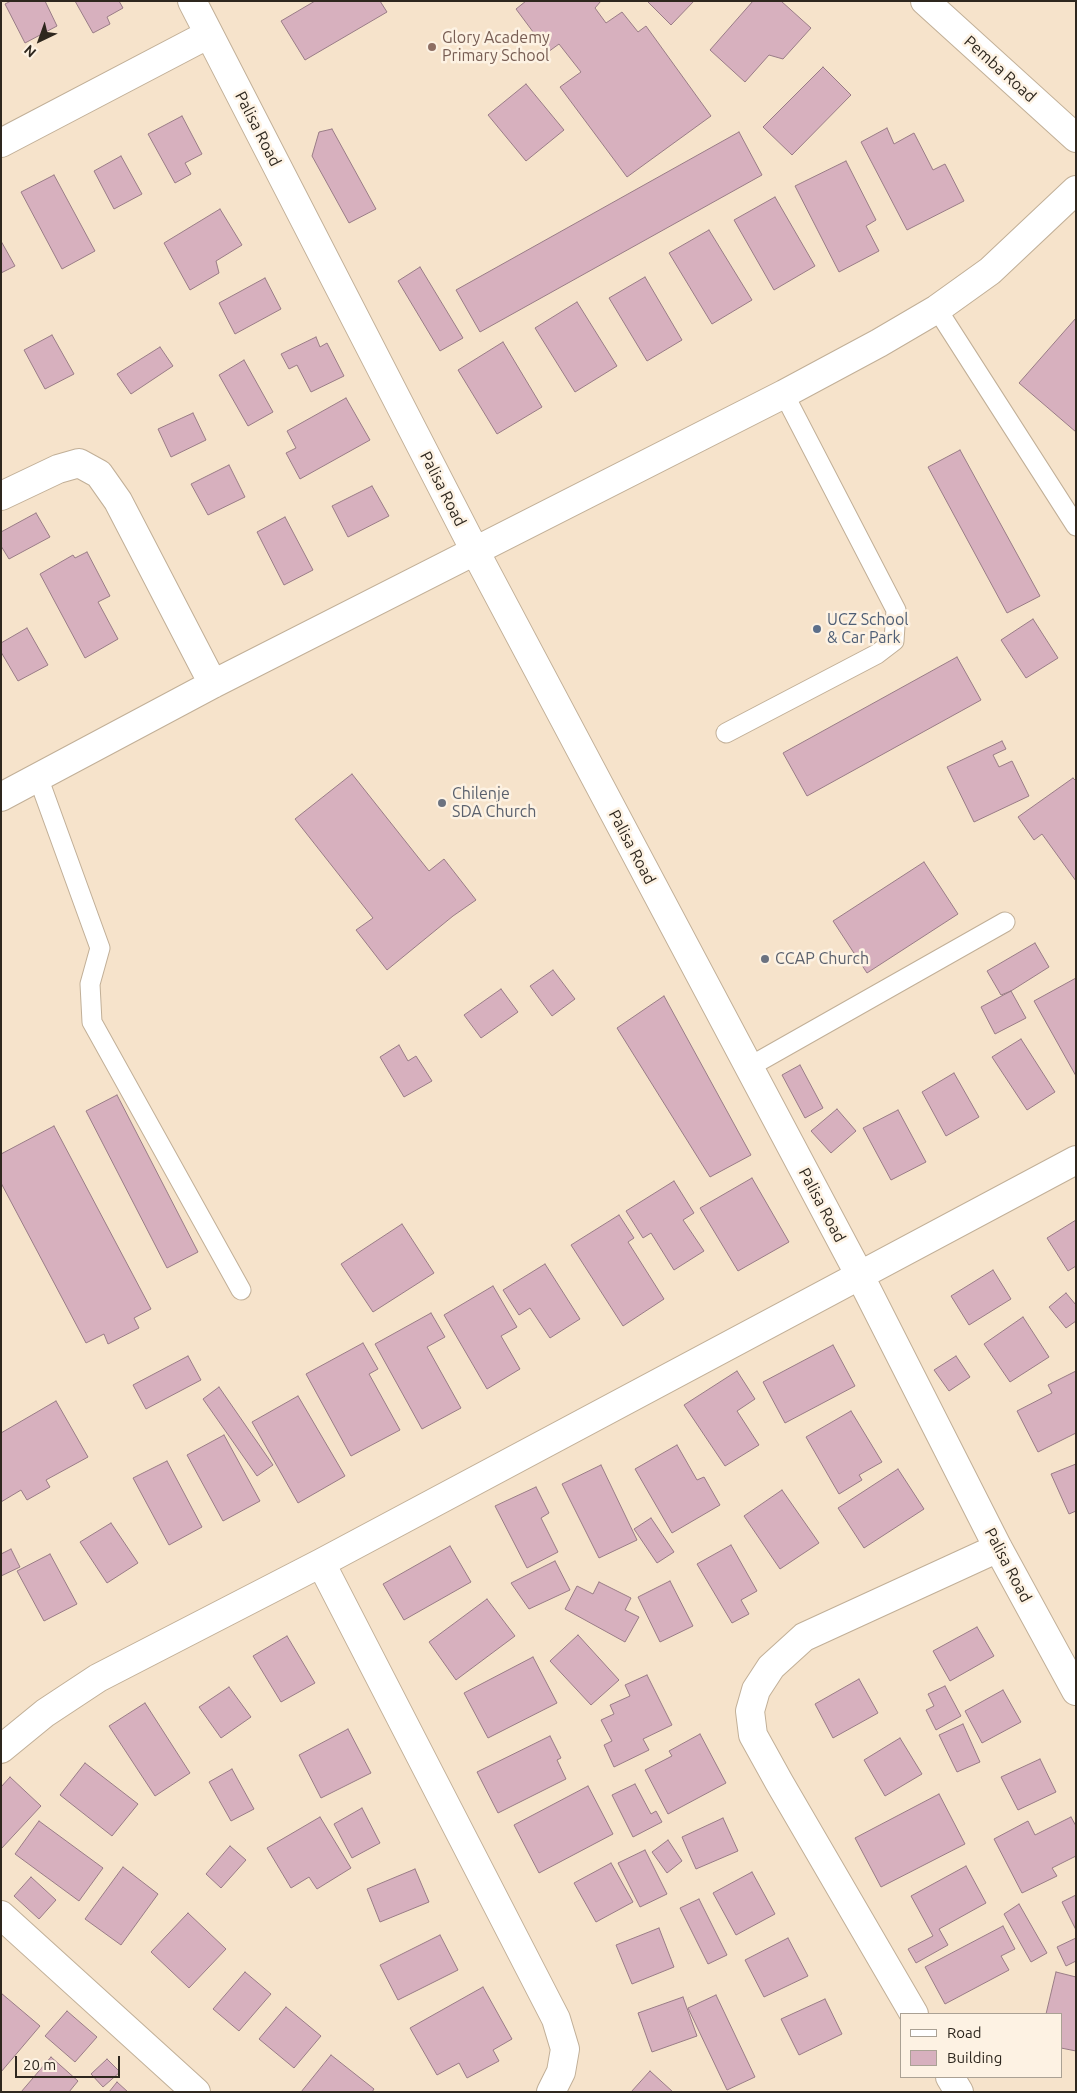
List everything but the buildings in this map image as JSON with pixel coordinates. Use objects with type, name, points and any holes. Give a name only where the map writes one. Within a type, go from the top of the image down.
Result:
[{"type":"street","name":"Palisa Road","points":[[192,1],[474,551],[859,1274],[998,1548],[1076,1691]]},
{"type":"street","name":"Pemba Road","points":[[925,1],[1076,138]]},
{"type":"street","points":[[1,143],[209,34]]},
{"type":"street","points":[[1,797],[214,684],[784,394],[937,309],[990,271],[1076,190]]},
{"type":"street","points":[[1,496],[58,469],[78,463],[99,474],[118,501],[214,684]]},
{"type":"street","points":[[1,1749],[45,1713],[98,1678],[321,1562],[1076,1160]]},
{"type":"street","points":[[913,2013],[778,1782],[753,1735],[750,1711],[756,1690],[771,1668],[804,1637],[998,1548]]},
{"type":"street","points":[[321,1562],[556,2019],[565,2049],[561,2072],[551,2092]]},
{"type":"street","points":[[1,1915],[196,2092]]},
{"type":"street","points":[[951,2078],[959,2092]]},
{"type":"lane","points":[[937,309],[1076,526]]},
{"type":"lane","points":[[726,733],[877,654],[894,641],[896,610],[784,394]]},
{"type":"lane","points":[[38,777],[100,948],[90,984],[92,1022],[241,1290]]},
{"type":"lane","points":[[749,1067],[1004,922]]},
{"type":"place","name":"Glory Academy Primary School","points":[[432,47]]},
{"type":"place","name":"UCZ School & Car Park","points":[[817,629]]},
{"type":"place","name":"Chilenje SDA Church","points":[[442,803]]},
{"type":"place","name":"CCAP Church","points":[[765,959]]}]
